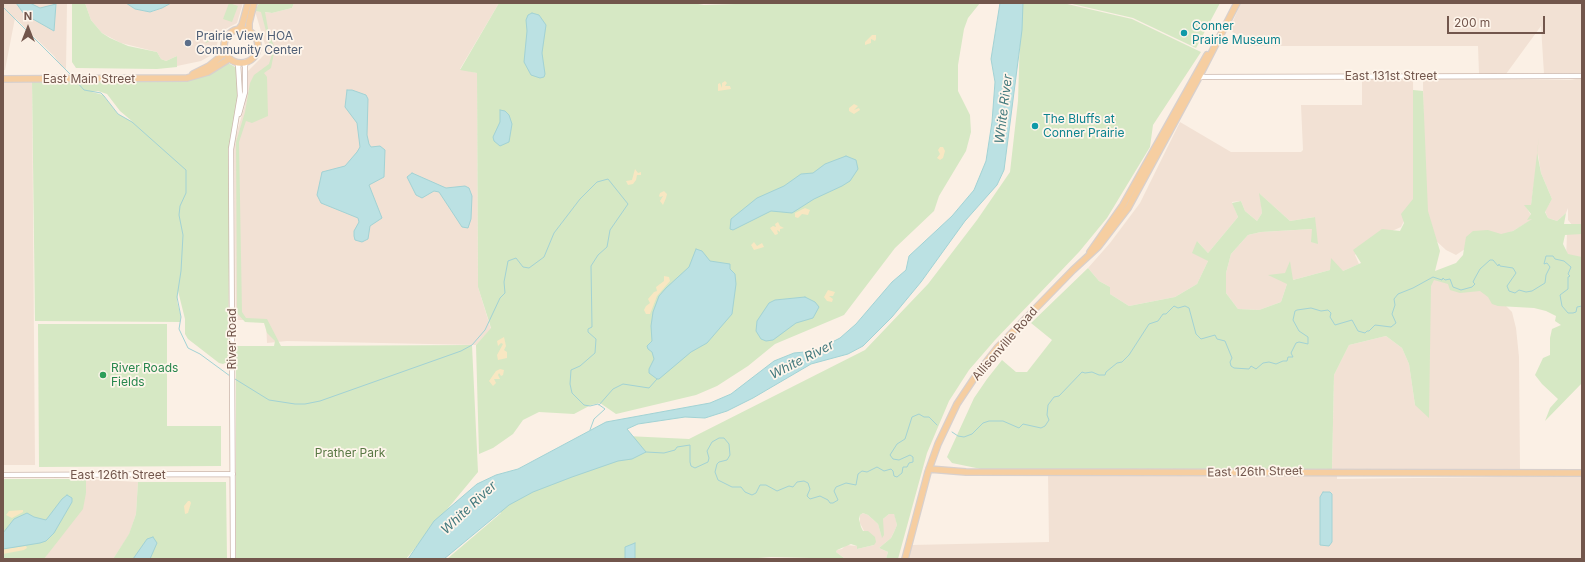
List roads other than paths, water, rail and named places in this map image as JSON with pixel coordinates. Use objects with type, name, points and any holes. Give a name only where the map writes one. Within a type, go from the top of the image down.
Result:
[{"type":"main road","points":[[239,29],[248,3]]},
{"type":"main road","points":[[249,31],[249,23],[254,3]]},
{"type":"main road","name":"Allisonville Road","points":[[905,559],[929,469],[948,422],[977,374],[998,347],[1088,255],[1098,247],[1128,208],[1199,77],[1236,3]]},
{"type":"main road","name":"Allisonville Road","points":[[1088,255],[1123,205],[1236,3]]},
{"type":"main road","points":[[239,29],[249,31],[256,38],[258,48],[254,57],[242,62],[230,59],[225,53],[224,44],[226,38],[230,33],[239,29]]},
{"type":"main road","name":"East Main Street","points":[[176,78],[200,71],[225,53]]},
{"type":"main road","name":"East Main Street","points":[[3,79],[190,77],[202,74],[230,59]]},
{"type":"main road","name":"East 126th Street","points":[[929,469],[966,472],[1582,473]]},
{"type":"street","name":"River Road","points":[[233,559],[231,146],[240,96],[242,62]]},
{"type":"street","name":"East 131st Street","points":[[1199,77],[1582,76]]},
{"type":"street","name":"East 126th Street","points":[[3,475],[232,474]]},
{"type":"water","points":[[16,3],[30,3],[40,8],[56,4],[54,31],[24,14]]},
{"type":"water","points":[[126,3],[171,3],[150,12],[135,9]]},
{"type":"water","name":"White River","points":[[1000,3],[1023,3],[1022,30],[1004,170],[997,185],[965,221],[921,282],[892,317],[863,346],[848,354],[811,364],[753,398],[727,411],[705,418],[685,417],[638,424],[627,429],[646,452],[632,459],[618,461],[533,492],[509,505],[444,559],[408,559],[434,521],[477,484],[496,475],[518,469],[606,422],[710,403],[731,394],[774,361],[794,353],[815,351],[840,338],[856,324],[892,282],[906,270],[909,256],[952,216],[974,190],[986,161],[992,122],[995,82],[991,59]]},
{"type":"water","points":[[532,13],[539,15],[546,25],[542,53],[545,74],[544,77],[540,78],[531,75],[524,62],[527,31],[526,20],[528,15]]},
{"type":"water","points":[[347,90],[352,90],[366,95],[368,99],[367,135],[369,144],[371,147],[380,146],[385,150],[384,177],[369,185],[382,218],[370,226],[368,239],[362,242],[355,240],[354,236],[354,231],[359,222],[358,218],[321,203],[317,195],[322,172],[345,166],[360,147],[357,123],[345,107]]},
{"type":"water","points":[[500,110],[505,111],[509,115],[512,124],[509,142],[500,146],[494,141],[493,137],[500,122]]},
{"type":"water","points":[[846,156],[856,160],[858,169],[850,181],[814,199],[792,213],[771,211],[733,230],[730,229],[731,219],[757,198],[784,186],[801,174],[813,173],[825,164]]},
{"type":"water","points":[[412,173],[446,188],[465,186],[469,188],[472,196],[471,219],[468,228],[462,227],[439,192],[434,191],[422,198],[416,195],[407,177]]},
{"type":"water","points":[[696,249],[702,251],[710,261],[730,264],[730,269],[735,274],[736,284],[732,314],[707,343],[691,352],[659,379],[657,379],[649,373],[649,369],[654,359],[652,352],[647,346],[652,341],[651,326],[653,312],[659,296],[689,267]]},
{"type":"water","points":[[805,297],[815,302],[819,307],[813,318],[796,323],[773,340],[766,341],[761,339],[756,331],[757,321],[769,303],[775,300]]},
{"type":"water","points":[[1323,492],[1330,492],[1332,494],[1332,542],[1329,546],[1320,545],[1320,497]]},
{"type":"water","points":[[67,495],[72,498],[72,502],[54,533],[46,541],[3,549],[3,533],[14,519],[27,513],[34,517],[46,520],[62,499]]},
{"type":"water","points":[[153,537],[157,543],[150,559],[133,559],[147,539]]},
{"type":"water","points":[[635,543],[635,559],[625,559],[625,547]]},
{"type":"waterway","points":[[3,7],[73,77]]},
{"type":"waterway","points":[[76,81],[84,90],[101,93],[118,114],[132,122],[186,170],[186,193],[180,206],[179,215],[183,235],[181,271],[177,297],[181,317],[179,329],[188,348],[200,354],[230,376]]},
{"type":"waterway","points":[[235,379],[269,400],[305,404],[320,401],[461,351],[472,345],[485,330],[500,298],[505,293],[504,282],[508,261],[516,258],[523,267],[529,268],[544,257],[554,233],[580,199],[597,182],[608,179],[628,204],[610,230],[607,247],[598,255],[591,266],[592,327],[588,329],[588,332],[596,339],[595,353],[580,366],[571,370],[570,384],[572,393],[584,405],[590,406],[598,404],[605,409],[594,419],[590,430]]},
{"type":"waterway","points":[[952,432],[958,436],[964,437],[972,434],[983,423],[989,421],[1003,421],[1019,428],[1023,424],[1041,428],[1045,426],[1049,420],[1047,415],[1048,405],[1054,397],[1059,396],[1082,372],[1092,372],[1099,375],[1105,375],[1106,372],[1117,363],[1122,362],[1129,355],[1149,324],[1158,321],[1163,314],[1166,314],[1174,306],[1178,308],[1185,306],[1189,308],[1196,334],[1201,339],[1215,335],[1217,339],[1225,341],[1232,358],[1230,362],[1231,366],[1234,368],[1249,369],[1251,366],[1256,369],[1263,363],[1269,362],[1276,364],[1287,361],[1288,357],[1293,357],[1291,353],[1296,343],[1299,342],[1308,344],[1308,337],[1299,331],[1293,320],[1295,311],[1297,310],[1311,308],[1321,311],[1328,310],[1331,313],[1330,317],[1335,325],[1352,320],[1358,331],[1365,333],[1375,325],[1391,327],[1396,323],[1392,314],[1395,305],[1394,299],[1398,294],[1433,277],[1442,280],[1443,278],[1445,280],[1450,279],[1453,287],[1461,290],[1472,287],[1475,284],[1473,282],[1480,269],[1490,260],[1493,260],[1498,266],[1499,264],[1500,266],[1513,268],[1516,273],[1507,286],[1509,291],[1515,293],[1519,290],[1526,292],[1532,291],[1545,283],[1546,275],[1550,267],[1547,263],[1544,264],[1546,256],[1553,256],[1555,259],[1564,261],[1571,267],[1568,274],[1570,276],[1568,277],[1568,289],[1560,295],[1562,306],[1568,313],[1576,312],[1577,307],[1582,306]]},
{"type":"waterway","points":[[599,405],[613,389],[623,384],[649,388],[657,379]]},
{"type":"waterway","points":[[646,452],[664,453],[675,450],[677,447],[690,445],[690,462],[691,466],[695,468],[708,462],[709,458],[707,451],[712,442],[719,438],[724,438],[729,444],[730,455],[727,460],[717,464],[715,472],[718,480],[732,487],[741,487],[745,492],[752,495],[756,493],[760,485],[766,485],[777,491],[789,486],[793,487],[797,482],[804,481],[808,483],[810,489],[807,496],[810,499],[820,496],[828,500],[830,503],[833,503],[838,500],[834,491],[836,487],[846,483],[856,485],[858,474],[862,471],[867,472],[877,467],[884,471],[891,469],[894,476],[897,477],[902,473],[903,467],[907,467],[909,463],[913,462],[913,457],[910,455],[899,460],[893,459],[890,455],[897,444],[905,439],[912,417],[919,414],[924,417],[929,417],[937,425]]},
{"type":"place","name":"Conner Prairie Museum","points":[[1184,33]]},
{"type":"place","name":"Prairie View HOA Community Center","points":[[188,43]]},
{"type":"place","name":"The Bluffs at Conner Prairie","points":[[1035,126]]},
{"type":"place","name":"River Roads Fields","points":[[103,375]]},
{"type":"park label","name":"Prather Park","points":[[350,453]]}]
